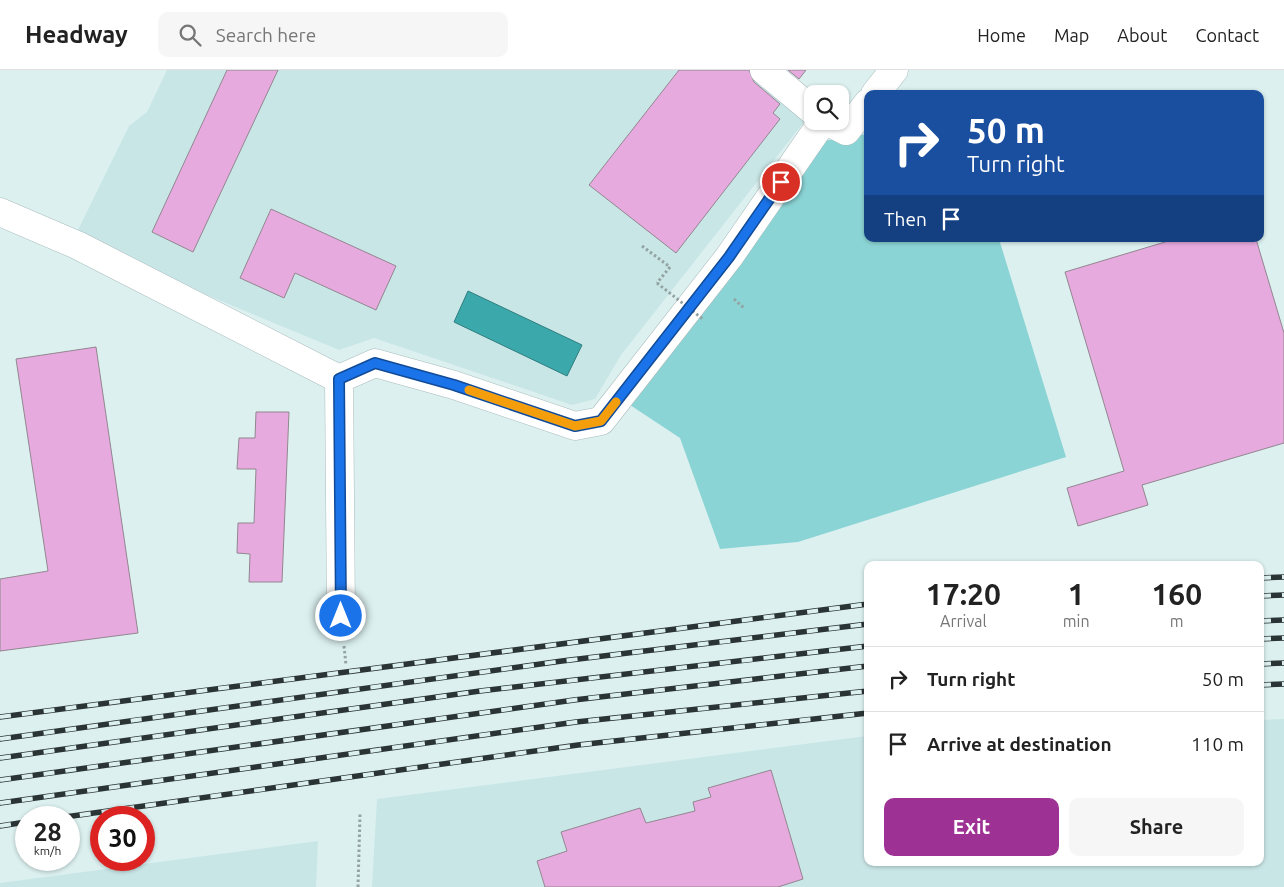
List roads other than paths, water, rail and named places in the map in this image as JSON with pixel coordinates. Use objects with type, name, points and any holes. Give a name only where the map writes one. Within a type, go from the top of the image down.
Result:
[{"type":"street","points":[[764,70],[804,103]]},
{"type":"street","points":[[878,90],[894,70]]},
{"type":"street","points":[[849,127],[864,108]]},
{"type":"street","points":[[339,379],[375,363],[454,385],[575,426],[601,421],[729,257],[817,130]]},
{"type":"street","points":[[0,212],[77,245],[339,379]]},
{"type":"street","points":[[339,379],[341,616]]},
{"type":"railway","points":[[1264,578],[1284,577]]},
{"type":"railway","points":[[1264,596],[1284,595]]},
{"type":"railway","points":[[0,717],[864,605]]},
{"type":"railway","points":[[1264,621],[1284,620]]},
{"type":"railway","points":[[0,739],[562,661],[864,624]]},
{"type":"railway","points":[[1264,639],[1284,638]]},
{"type":"railway","points":[[0,758],[480,691],[864,646]]},
{"type":"railway","points":[[1264,664],[1284,663]]},
{"type":"railway","points":[[0,780],[574,700],[864,666]]},
{"type":"railway","points":[[1264,685],[1284,684]]},
{"type":"railway","points":[[0,803],[576,722],[864,691]]},
{"type":"railway","points":[[80,815],[578,745],[864,713]]},
{"type":"railway","points":[[0,826],[15,824]]}]
